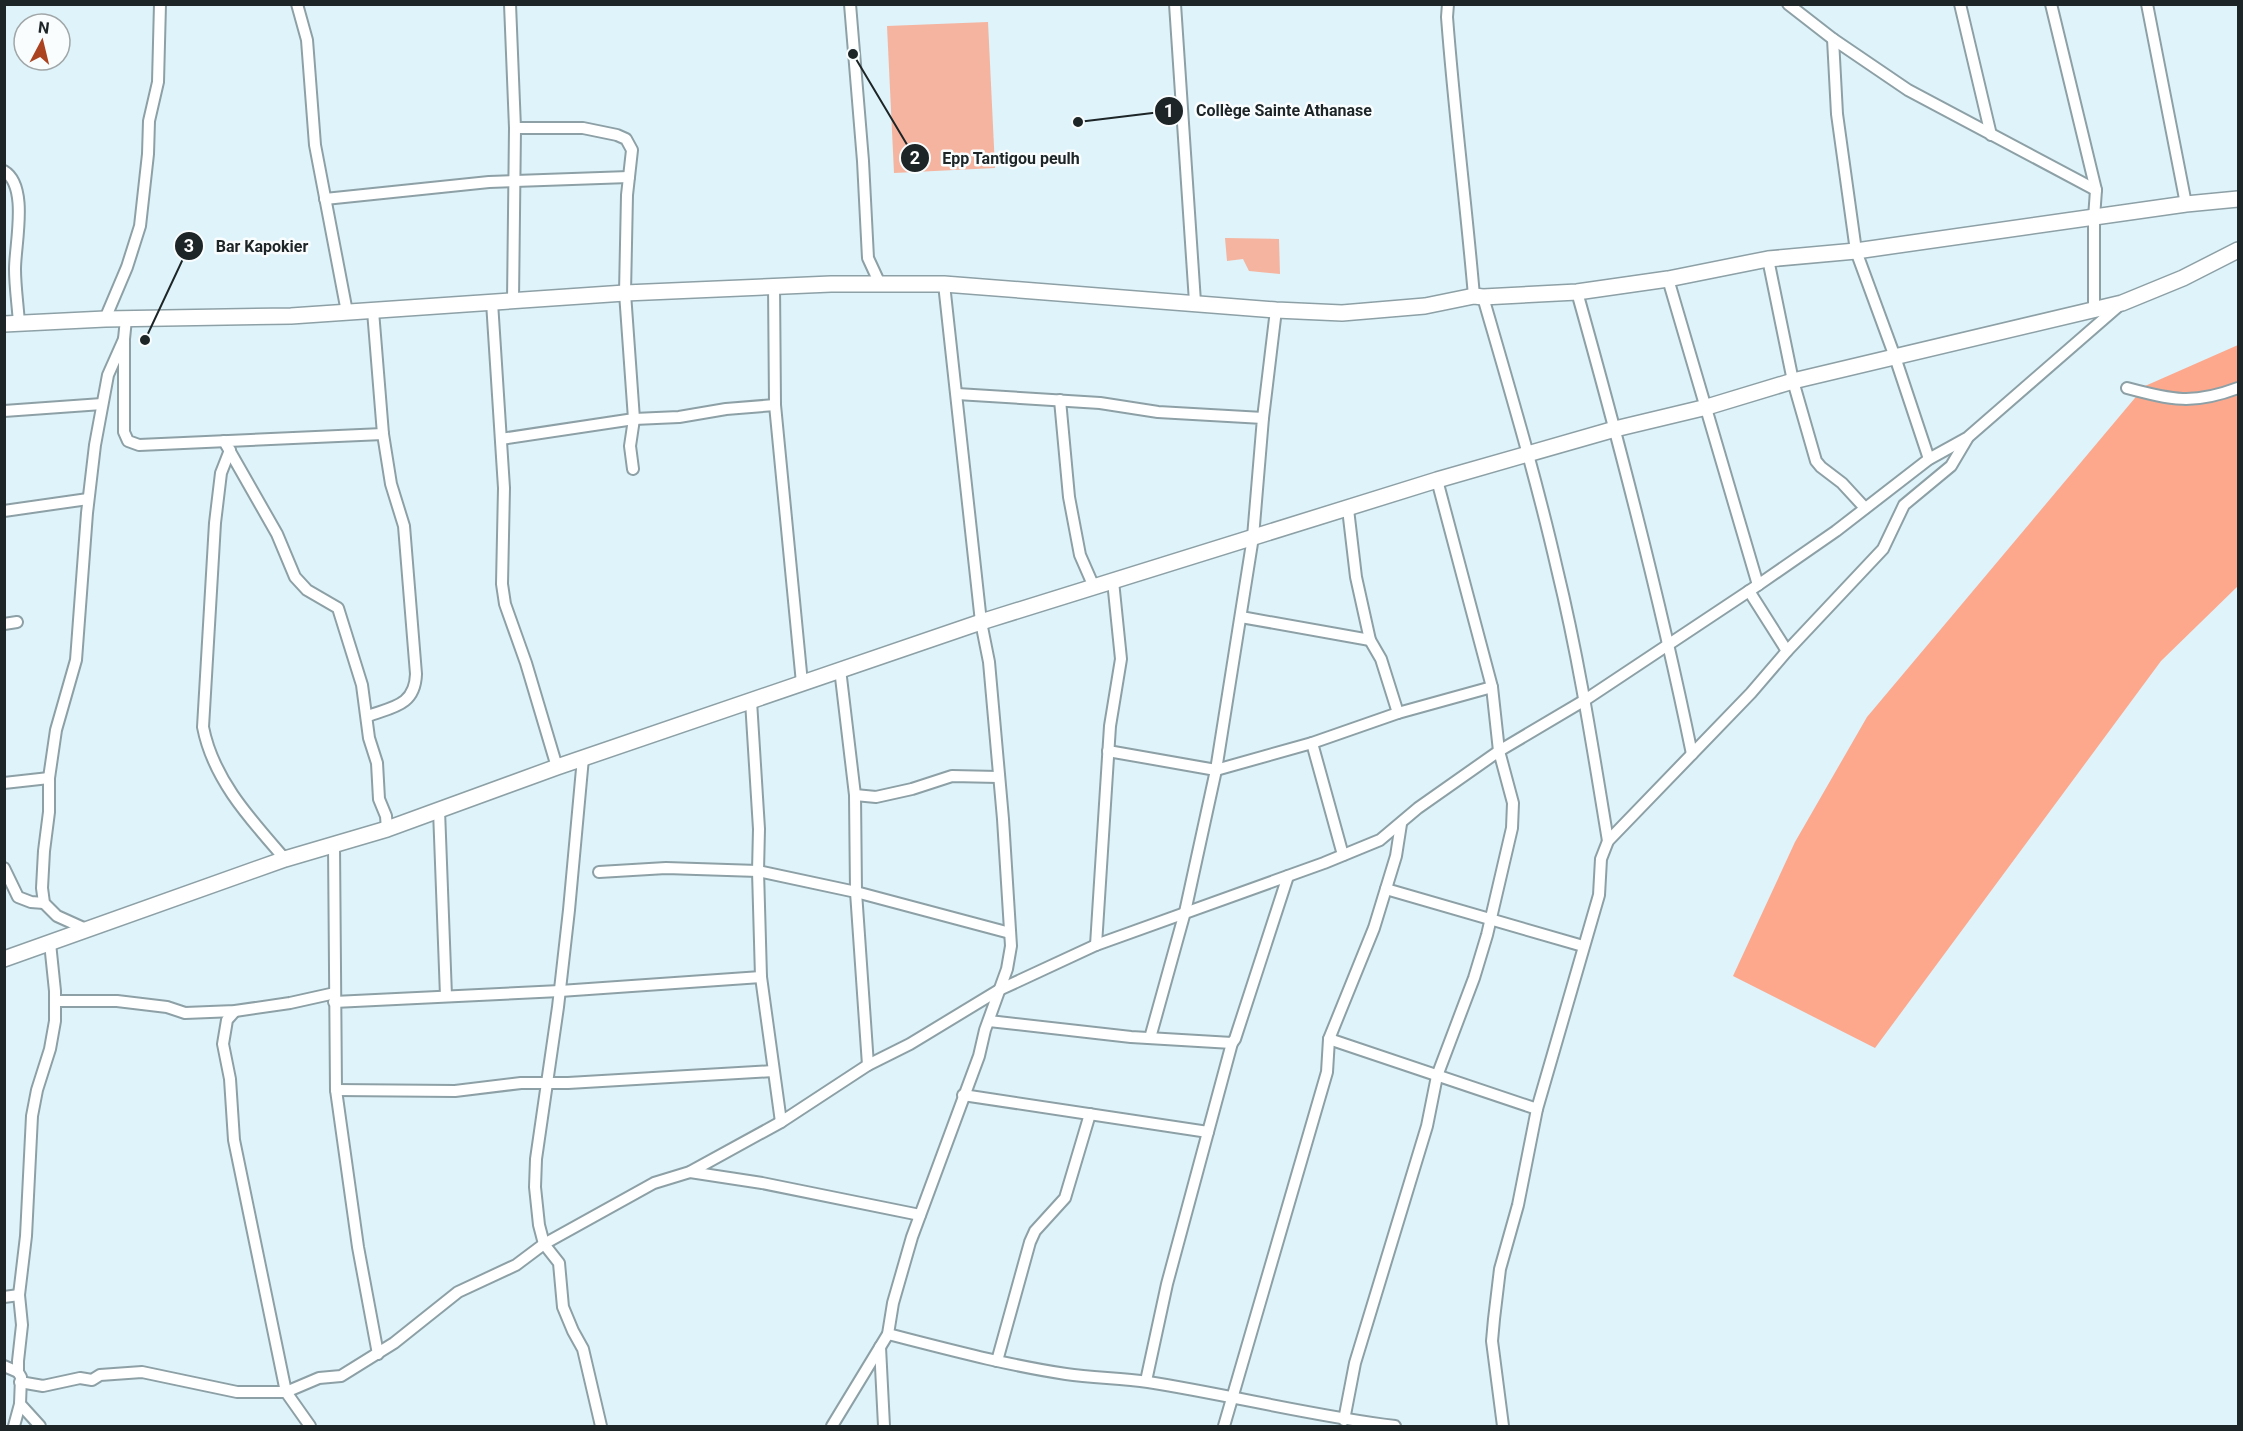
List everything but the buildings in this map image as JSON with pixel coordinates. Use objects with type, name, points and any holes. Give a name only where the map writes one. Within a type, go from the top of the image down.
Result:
[{"type":"street","points":[[105,319],[127,267],[140,226],[148,154],[149,121],[158,82],[160,4]]},
{"type":"street","points":[[297,4],[308,40],[315,145],[347,312]]},
{"type":"street","points":[[510,4],[515,128],[513,300]]},
{"type":"street","points":[[850,4],[863,160],[868,258],[880,284]]},
{"type":"street","points":[[1175,4],[1195,302]]},
{"type":"street","points":[[1448,4],[1454,102],[1478,297],[1528,454],[1558,570],[1585,700],[1608,841]]},
{"type":"street","points":[[1788,4],[1833,39],[1908,90],[2096,190]]},
{"type":"street","points":[[1960,4],[1991,135]]},
{"type":"street","points":[[2051,4],[2096,190],[2094,308]]},
{"type":"street","points":[[2147,4],[2186,204]]},
{"type":"street","points":[[1833,39],[1838,122],[1856,251],[1929,459]]},
{"type":"street","points":[[515,128],[582,128],[618,135],[626,139],[632,150],[628,177],[625,293],[634,419],[630,446],[633,469]]},
{"type":"street","points":[[4,171],[13,180],[17,191],[19,218],[12,324],[105,319],[291,316],[625,293],[774,285],[880,284],[944,284],[1276,310],[1361,313],[1478,297],[1577,292],[1668,279],[1768,259],[1856,251],[2186,204],[2238,199]]},
{"type":"street","points":[[325,199],[489,182],[628,177]]},
{"type":"street","points":[[4,959],[285,859],[387,828],[557,767],[981,622],[1437,480],[1616,429],[1707,407],[1793,381],[2122,303],[2184,278],[2238,250]]},
{"type":"street","points":[[1768,259],[1793,381],[1816,461],[1842,483],[1865,508]]},
{"type":"street","points":[[1668,279],[1707,407],[1754,588],[1787,651]]},
{"type":"street","points":[[832,1426],[888,1334],[893,1303],[912,1237],[979,1056],[1011,946],[989,662],[981,622],[944,284]]},
{"type":"street","points":[[774,285],[775,405],[802,683]]},
{"type":"street","points":[[1577,292],[1616,429],[1669,644],[1692,754]]},
{"type":"street","points":[[492,302],[504,488],[501,572],[504,594],[557,767]]},
{"type":"street","points":[[4,1366],[19,1377],[44,1386],[80,1378],[92,1380],[100,1375],[142,1372],[237,1392],[286,1392],[319,1378],[341,1376],[378,1354],[458,1292],[516,1265],[544,1244],[654,1183],[690,1172],[781,1122],[868,1065],[910,1044],[999,990],[1096,945],[1288,876],[1380,840],[1418,808],[1499,751],[1585,700],[1754,588],[1836,531],[1929,459],[1967,438],[2122,303]]},
{"type":"street","points":[[1150,1038],[1185,912],[1216,770],[1253,537],[1263,418],[1276,310]]},
{"type":"street","points":[[368,716],[407,700],[416,687],[404,526],[391,484],[383,435],[373,311]]},
{"type":"street","points":[[126,319],[124,432],[128,441],[139,445],[227,445],[383,435]]},
{"type":"street","points":[[88,930],[57,916],[44,903],[42,888],[49,812],[49,778],[56,730],[75,660],[88,499],[95,445],[108,375],[124,339]]},
{"type":"street","points":[[2127,388],[2169,399],[2205,399],[2238,388]]},
{"type":"street","points":[[957,394],[1100,403],[1158,412],[1263,418]]},
{"type":"street","points":[[1060,400],[1068,497],[1080,555],[1094,587]]},
{"type":"street","points":[[4,411],[102,404]]},
{"type":"street","points":[[501,439],[634,419],[679,417],[726,409],[775,405]]},
{"type":"street","points":[[1503,1426],[1492,1341],[1500,1269],[1518,1205],[1537,1109],[1599,895],[1601,859],[1608,841],[1752,693],[1787,651],[1883,549],[1904,505],[1951,466],[1967,438]]},
{"type":"street","points":[[227,445],[277,534],[295,577],[307,590],[338,608],[362,685],[368,716],[369,738],[377,763],[379,800],[386,816],[387,828]]},
{"type":"street","points":[[227,445],[215,523],[203,727],[207,746],[219,772],[244,812],[285,859]]},
{"type":"street","points":[[1344,1420],[1355,1363],[1427,1126],[1437,1076],[1474,978],[1491,919],[1512,828],[1513,803],[1499,751],[1492,687],[1437,480]]},
{"type":"street","points":[[4,511],[88,499]]},
{"type":"street","points":[[1348,509],[1356,577],[1370,640],[1381,659],[1398,713]]},
{"type":"street","points":[[1096,945],[1108,751],[1120,658],[1113,581]]},
{"type":"street","points":[[1241,617],[1370,640]]},
{"type":"street","points":[[4,624],[17,622]]},
{"type":"street","points":[[840,669],[855,795],[856,892],[868,1065]]},
{"type":"street","points":[[1108,751],[1216,770],[1312,743],[1378,722],[1398,713],[1492,687]]},
{"type":"street","points":[[751,701],[759,829],[761,977],[781,1122]]},
{"type":"street","points":[[1312,743],[1343,855]]},
{"type":"street","points":[[583,758],[578,833],[560,991],[536,1159],[535,1187],[536,1213],[544,1244],[559,1263],[563,1307],[583,1349],[601,1426]]},
{"type":"street","points":[[855,795],[876,797],[912,789],[952,776],[998,777]]},
{"type":"street","points":[[4,783],[49,778]]},
{"type":"street","points":[[439,810],[446,996]]},
{"type":"street","points":[[1224,1426],[1327,1072],[1329,1039],[1374,928],[1396,856],[1401,824]]},
{"type":"street","points":[[334,845],[336,1090],[358,1247],[378,1354]]},
{"type":"street","points":[[4,868],[18,897],[31,903],[44,903]]},
{"type":"street","points":[[599,872],[666,868],[758,871],[856,892],[1010,933]]},
{"type":"street","points":[[1146,1382],[1161,1306],[1232,1043],[1236,1039],[1288,876]]},
{"type":"street","points":[[1386,889],[1583,946]]},
{"type":"street","points":[[14,1426],[20,1404],[22,1325],[19,1295],[26,1236],[32,1116],[55,1021],[50,943]]},
{"type":"street","points":[[55,1001],[117,1001],[167,1007],[185,1013],[235,1011],[334,998],[560,991],[761,977]]},
{"type":"street","points":[[235,1011],[227,1020],[223,1044],[230,1078],[234,1140],[286,1392],[310,1426]]},
{"type":"street","points":[[989,1021],[1150,1038],[1232,1043]]},
{"type":"street","points":[[1329,1039],[1537,1109]]},
{"type":"street","points":[[336,1090],[456,1091],[547,1082],[649,1079],[773,1071]]},
{"type":"street","points":[[963,1095],[1208,1132]]},
{"type":"street","points":[[997,1361],[1030,1242],[1035,1231],[1065,1198],[1090,1114]]},
{"type":"street","points":[[690,1172],[762,1183],[920,1215]]},
{"type":"street","points":[[4,1297],[19,1295]]},
{"type":"street","points":[[888,1334],[997,1361],[1067,1374],[1146,1382],[1344,1420],[1395,1426]]},
{"type":"street","points":[[880,1346],[884,1426]]},
{"type":"street","points":[[20,1404],[40,1426]]},
{"type":"shaded area","points":[[988,22],[995,168],[894,173],[887,26]]},
{"type":"shaded area","points":[[1225,238],[1279,239],[1280,274],[1249,271],[1243,259],[1227,261]]},
{"type":"shaded area","points":[[2238,345],[2238,586],[2161,661],[1875,1048],[1733,976],[1795,842],[1867,717],[2145,386]]},
{"type":"place","name":"Epp Tantigou peulh","points":[[853,54]]},
{"type":"place","name":"Collège Sainte Athanase","points":[[1078,122]]},
{"type":"place","name":"Bar Kapokier","points":[[145,340]]}]
